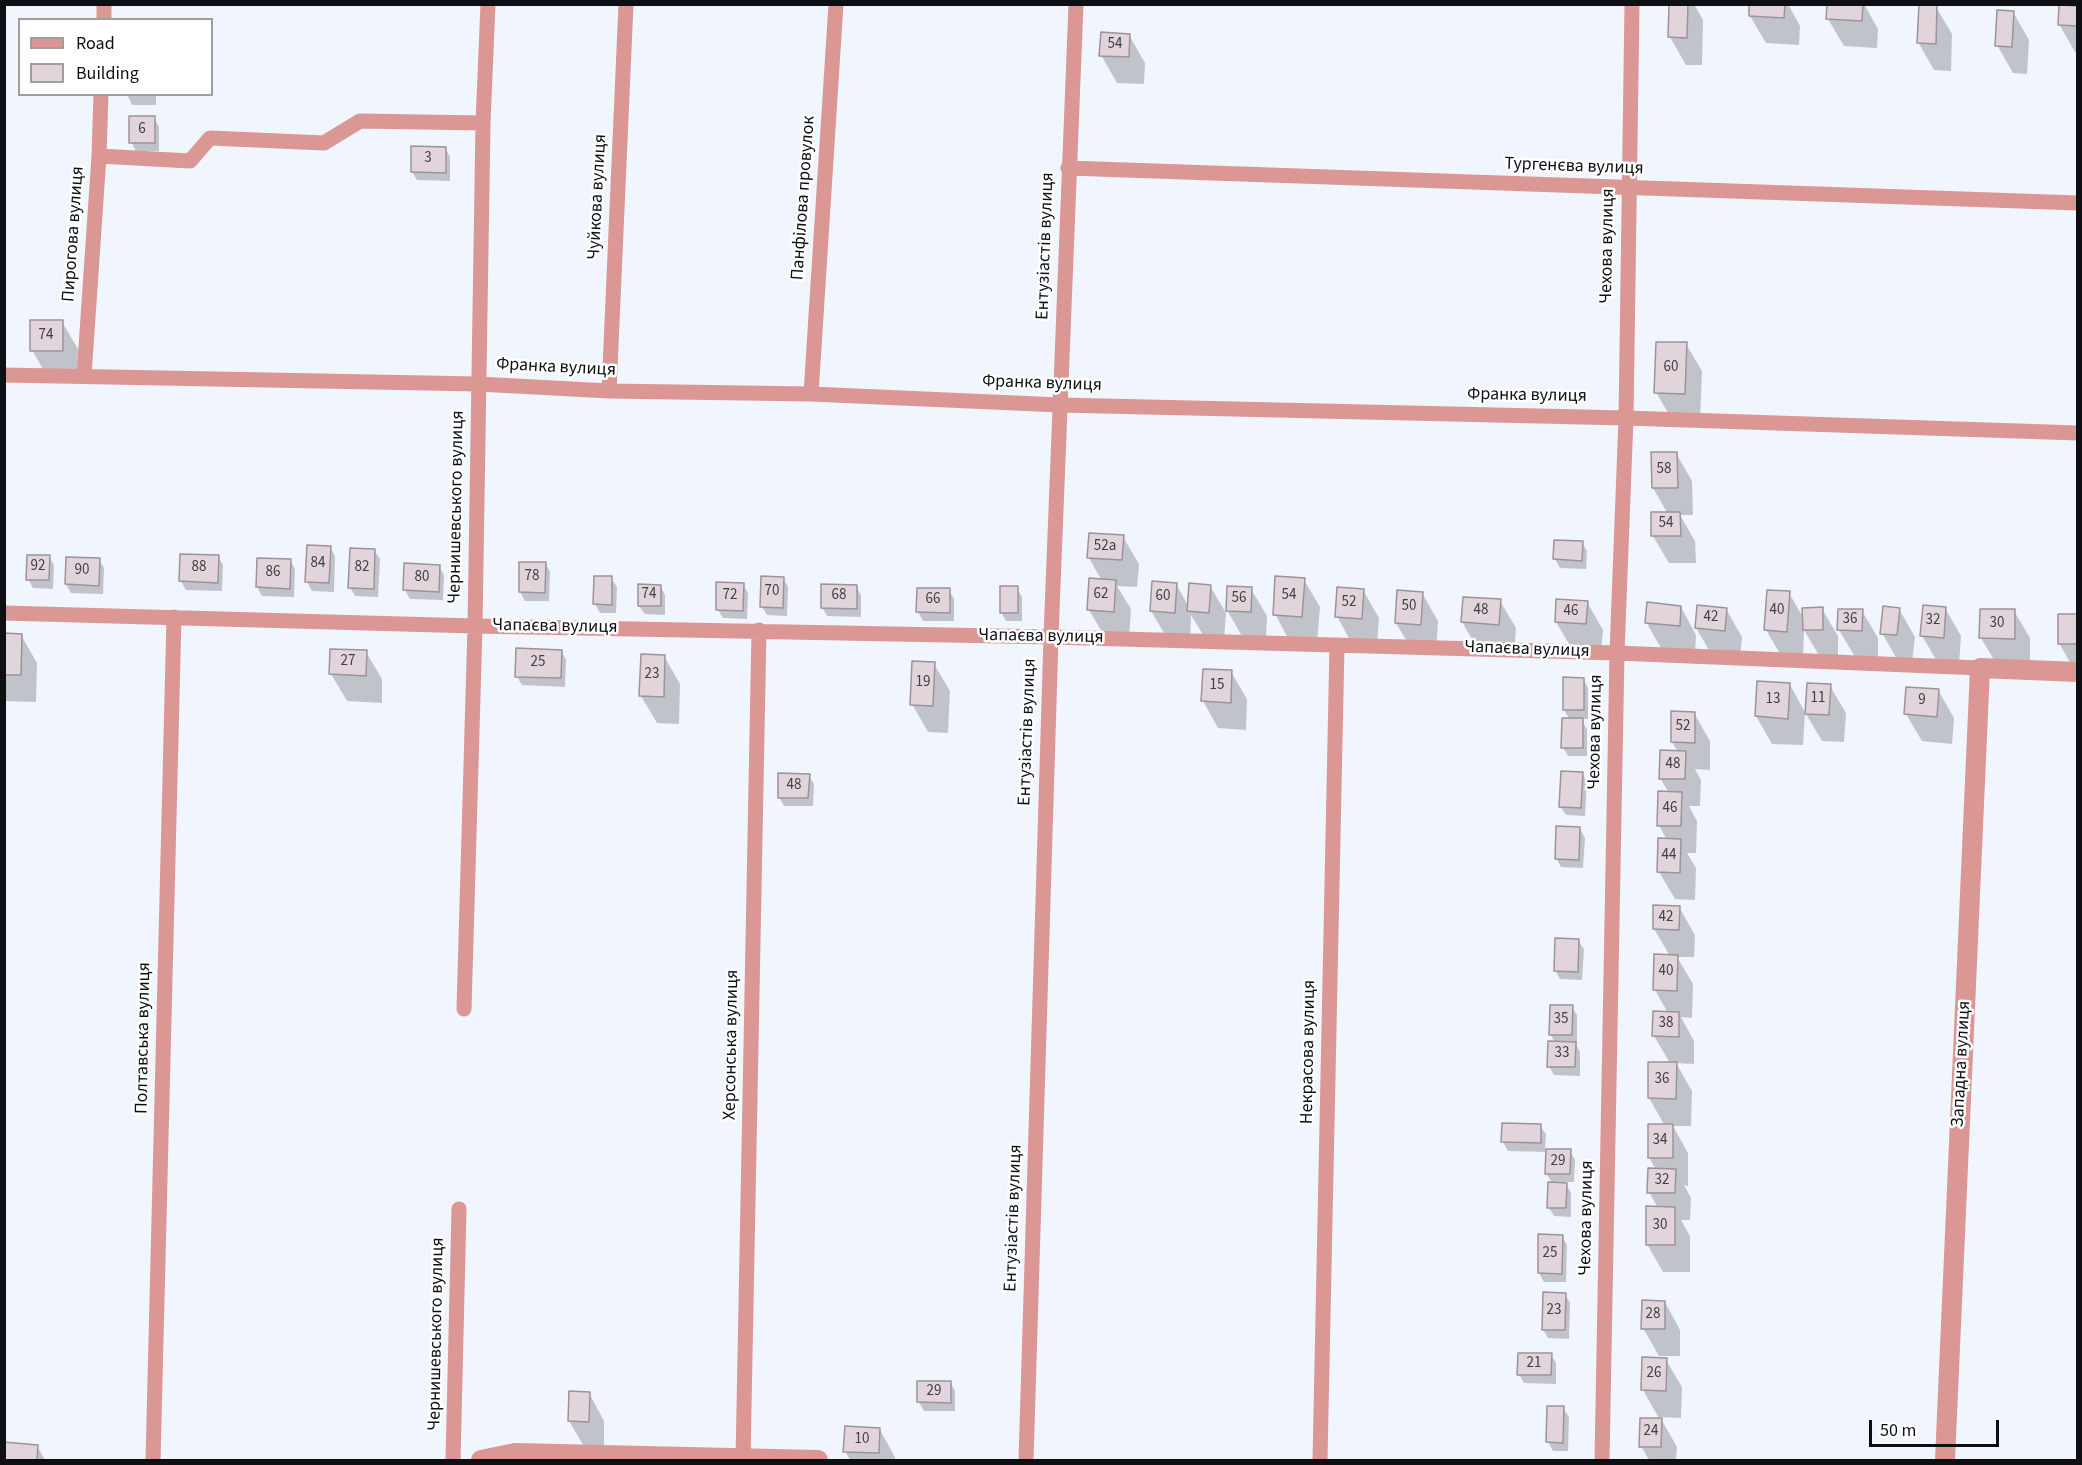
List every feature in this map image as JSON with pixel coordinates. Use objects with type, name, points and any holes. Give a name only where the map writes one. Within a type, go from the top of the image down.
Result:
[{"type":"street","name":"Чернишевського вулиця","points":[[464,1009],[475,626],[483,123],[488,4]]},
{"type":"street","name":"Чуйкова вулиця","points":[[609,391],[626,4]]},
{"type":"street","name":"Панфілова провулок","points":[[811,394],[836,4]]},
{"type":"street","name":"Ентузіастів вулиця","points":[[1026,1461],[1051,637],[1076,4]]},
{"type":"street","name":"Чехова вулиця","points":[[1602,1461],[1617,652],[1626,418],[1632,4]]},
{"type":"street","name":"Пирогова вулиця","points":[[84,376],[101,96]]},
{"type":"street","points":[[99,156],[190,161],[210,138],[324,143],[360,121],[483,123]]},
{"type":"street","name":"Тургенєва вулиця","points":[[1068,168],[2078,203]]},
{"type":"street","name":"Франка вулиця","points":[[4,375],[478,384],[609,391],[811,394],[1060,405],[1626,418],[2078,433]]},
{"type":"street","name":"Чапаєва вулиця","points":[[4,613],[1617,652],[2078,672]]},
{"type":"street","name":"Полтавська вулиця","points":[[153,1461],[174,617]]},
{"type":"street","name":"Херсонська вулиця","points":[[743,1459],[759,630]]},
{"type":"street","name":"Некрасова вулиця","points":[[1320,1461],[1337,645]]},
{"type":"street","name":"Западна вулиця","points":[[1945,1461],[1980,668]]},
{"type":"street","name":"Чернишевського вулиця","points":[[453,1461],[459,1209]]},
{"type":"street","points":[[481,1461],[515,1453],[818,1461]]},
{"type":"building","points":[[1669,4],[1688,4],[1687,38],[1668,37]]},
{"type":"building","points":[[1749,4],[1785,4],[1784,18],[1749,16]]},
{"type":"building","points":[[1827,4],[1863,4],[1862,21],[1826,19]]},
{"type":"building","points":[[1919,4],[1937,5],[1936,44],[1917,43]]},
{"type":"building","points":[[2059,5],[2078,6],[2078,26],[2058,25]]},
{"type":"building","points":[[1997,10],[2014,11],[2012,47],[1995,46]]},
{"type":"building","points":[[1101,32],[1130,34],[1129,57],[1099,56]]},
{"type":"building","points":[[129,116],[155,116],[155,143],[129,143]]},
{"type":"building","points":[[411,146],[446,147],[446,173],[411,172]]},
{"type":"building","points":[[30,320],[63,320],[63,351],[30,351]]},
{"type":"building","points":[[1656,342],[1687,342],[1685,394],[1654,393]]},
{"type":"building","points":[[1651,452],[1677,452],[1678,488],[1652,488]]},
{"type":"building","points":[[1651,512],[1680,512],[1681,536],[1651,536]]},
{"type":"building","points":[[1089,533],[1124,535],[1122,560],[1087,558]]},
{"type":"building","points":[[1554,540],[1583,541],[1582,561],[1553,559]]},
{"type":"building","points":[[307,545],[331,546],[329,583],[305,582]]},
{"type":"building","points":[[350,548],[375,549],[374,589],[348,588]]},
{"type":"building","points":[[180,554],[219,555],[218,583],[179,581]]},
{"type":"building","points":[[27,555],[50,555],[49,580],[26,580]]},
{"type":"building","points":[[66,557],[100,558],[99,586],[65,584]]},
{"type":"building","points":[[257,558],[291,559],[290,589],[256,587]]},
{"type":"building","points":[[519,562],[546,562],[545,593],[519,592]]},
{"type":"building","points":[[404,563],[440,565],[439,592],[403,590]]},
{"type":"building","points":[[594,576],[612,576],[612,605],[593,604]]},
{"type":"building","points":[[761,576],[784,577],[783,608],[760,607]]},
{"type":"building","points":[[1275,576],[1305,578],[1302,617],[1273,615]]},
{"type":"building","points":[[1089,578],[1116,580],[1114,612],[1087,610]]},
{"type":"building","points":[[1152,581],[1177,583],[1175,613],[1150,611]]},
{"type":"building","points":[[716,582],[744,583],[743,611],[716,610]]},
{"type":"building","points":[[1189,583],[1211,585],[1209,613],[1187,611]]},
{"type":"building","points":[[638,584],[661,585],[661,606],[638,606]]},
{"type":"building","points":[[821,584],[857,585],[857,609],[821,608]]},
{"type":"building","points":[[1000,586],[1018,586],[1018,613],[1000,613]]},
{"type":"building","points":[[1227,586],[1252,587],[1251,612],[1226,611]]},
{"type":"building","points":[[1337,587],[1364,589],[1362,619],[1335,617]]},
{"type":"building","points":[[917,588],[950,588],[950,613],[916,612]]},
{"type":"building","points":[[1397,590],[1423,592],[1421,625],[1395,623]]},
{"type":"building","points":[[1767,590],[1790,591],[1787,632],[1764,630]]},
{"type":"building","points":[[1463,597],[1501,599],[1499,625],[1461,622]]},
{"type":"building","points":[[1556,599],[1588,601],[1586,624],[1555,622]]},
{"type":"building","points":[[1647,602],[1681,606],[1680,626],[1645,623]]},
{"type":"building","points":[[1697,605],[1727,608],[1725,631],[1695,628]]},
{"type":"building","points":[[1923,605],[1946,607],[1944,638],[1920,636]]},
{"type":"building","points":[[1883,606],[1900,608],[1897,635],[1880,634]]},
{"type":"building","points":[[1823,607],[1823,630],[1803,630],[1802,608]]},
{"type":"building","points":[[1838,609],[1863,609],[1862,631],[1837,630]]},
{"type":"building","points":[[1980,609],[2015,609],[2015,639],[1979,638]]},
{"type":"building","points":[[2058,614],[2078,614],[2078,644],[2058,644]]},
{"type":"building","points":[[4,633],[22,634],[21,675],[4,675]]},
{"type":"building","points":[[516,648],[562,650],[561,678],[515,677]]},
{"type":"building","points":[[330,649],[367,650],[366,676],[329,674]]},
{"type":"building","points":[[641,654],[665,655],[664,697],[639,696]]},
{"type":"building","points":[[912,661],[935,662],[933,706],[910,705]]},
{"type":"building","points":[[1203,669],[1232,670],[1231,703],[1201,701]]},
{"type":"building","points":[[1563,677],[1584,678],[1584,710],[1563,710]]},
{"type":"building","points":[[1757,681],[1790,683],[1788,719],[1755,716]]},
{"type":"building","points":[[1807,683],[1831,684],[1829,715],[1805,714]]},
{"type":"building","points":[[1906,687],[1939,689],[1937,717],[1904,714]]},
{"type":"building","points":[[1671,711],[1695,712],[1695,743],[1671,742]]},
{"type":"building","points":[[1562,718],[1583,718],[1583,748],[1561,748]]},
{"type":"building","points":[[1660,750],[1686,751],[1685,779],[1659,779]]},
{"type":"building","points":[[1561,771],[1583,772],[1581,808],[1559,807]]},
{"type":"building","points":[[778,773],[810,774],[808,798],[778,798]]},
{"type":"building","points":[[1658,791],[1682,792],[1681,826],[1657,826]]},
{"type":"building","points":[[1556,826],[1580,827],[1579,860],[1555,859]]},
{"type":"building","points":[[1658,838],[1681,839],[1680,873],[1657,872]]},
{"type":"building","points":[[1653,905],[1680,906],[1679,930],[1653,929]]},
{"type":"building","points":[[1555,938],[1579,939],[1578,972],[1554,971]]},
{"type":"building","points":[[1654,954],[1678,955],[1677,991],[1653,990]]},
{"type":"building","points":[[1550,1005],[1573,1005],[1572,1035],[1549,1035]]},
{"type":"building","points":[[1653,1011],[1679,1012],[1679,1037],[1652,1036]]},
{"type":"building","points":[[1548,1041],[1576,1042],[1575,1067],[1547,1067]]},
{"type":"building","points":[[1648,1062],[1677,1062],[1676,1099],[1648,1098]]},
{"type":"building","points":[[1502,1123],[1541,1124],[1541,1143],[1501,1142]]},
{"type":"building","points":[[1648,1124],[1673,1124],[1673,1158],[1648,1158]]},
{"type":"building","points":[[1546,1149],[1571,1149],[1570,1174],[1545,1174]]},
{"type":"building","points":[[1648,1168],[1676,1169],[1675,1193],[1647,1193]]},
{"type":"building","points":[[1548,1182],[1567,1183],[1566,1208],[1547,1208]]},
{"type":"building","points":[[1646,1206],[1675,1207],[1675,1245],[1646,1245]]},
{"type":"building","points":[[1538,1234],[1563,1235],[1562,1274],[1538,1273]]},
{"type":"building","points":[[1543,1292],[1566,1293],[1565,1330],[1542,1330]]},
{"type":"building","points":[[1642,1300],[1665,1301],[1665,1329],[1641,1329]]},
{"type":"building","points":[[1518,1353],[1552,1353],[1551,1375],[1517,1375]]},
{"type":"building","points":[[1642,1357],[1667,1358],[1666,1391],[1641,1390]]},
{"type":"building","points":[[917,1381],[951,1381],[951,1403],[917,1402]]},
{"type":"building","points":[[569,1391],[590,1392],[589,1422],[568,1421]]},
{"type":"building","points":[[1547,1406],[1564,1406],[1563,1443],[1546,1442]]},
{"type":"building","points":[[1640,1418],[1662,1418],[1661,1447],[1639,1447]]},
{"type":"building","points":[[845,1426],[880,1428],[879,1453],[843,1452]]},
{"type":"building","points":[[4,1442],[38,1445],[37,1460],[4,1460]]}]
